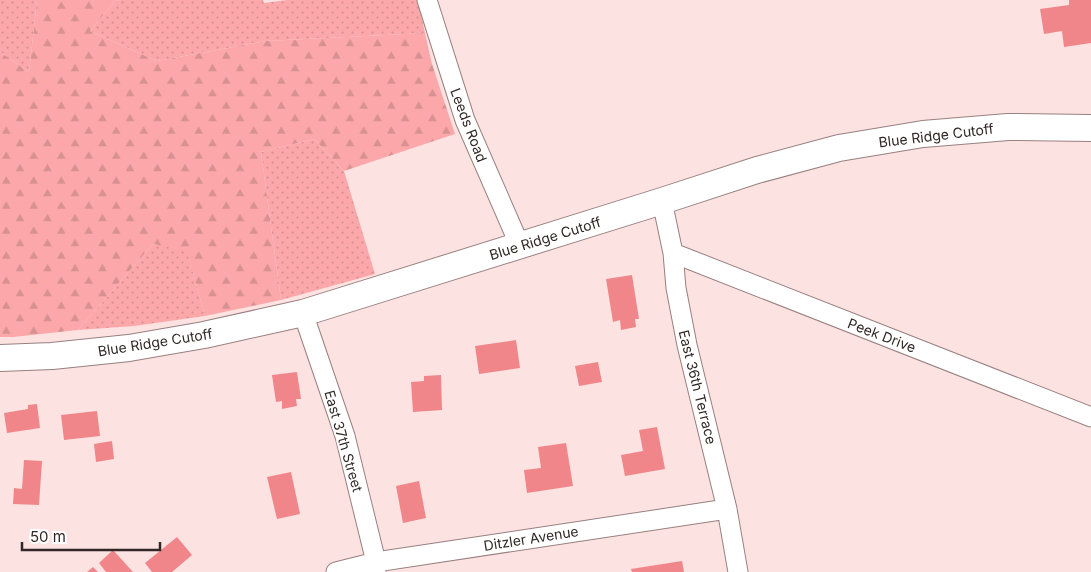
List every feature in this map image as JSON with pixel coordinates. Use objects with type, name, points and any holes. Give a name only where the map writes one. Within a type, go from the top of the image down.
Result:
[{"type":"main road","name":"Blue Ridge Cutoff","points":[[0,358],[52,356],[129,348],[204,335],[303,313],[757,170],[848,146],[923,134],[1008,127],[1091,128]]},
{"type":"street","name":"Leeds Road","points":[[427,0],[465,120],[520,246]]},
{"type":"street","name":"East 36th Terrace","points":[[662,201],[673,253],[676,288],[687,345],[728,509],[738,572]]},
{"type":"street","name":"Peek Drive","points":[[673,253],[1091,417]]},
{"type":"street","name":"East 37th Street","points":[[303,313],[345,436],[376,567]]},
{"type":"street","name":"Ditzler Avenue","points":[[336,572],[728,509]]},
{"type":"green space","points":[[0,0],[37,0],[29,72],[0,52]]},
{"type":"green space","points":[[37,0],[121,0],[115,1],[90,31],[157,61],[266,41],[425,33],[432,64],[455,134],[344,171],[314,139],[261,152],[281,300],[205,316],[187,251],[153,244],[78,330],[0,337],[0,52],[29,72]]},
{"type":"green space","points":[[263,0],[264,3],[287,0],[418,0],[425,33],[266,41],[157,61],[90,31],[115,1]]},
{"type":"green space","points":[[314,139],[344,171],[375,274],[281,300],[261,152]]},
{"type":"green space","points":[[153,244],[187,250],[205,316],[134,326],[78,330]]},
{"type":"building","points":[[1069,0],[1091,0],[1091,43],[1064,47],[1062,31],[1044,34],[1040,9],[1069,5]]},
{"type":"building","points":[[632,275],[639,319],[635,319],[636,327],[621,330],[620,320],[613,322],[606,279]]},
{"type":"building","points":[[516,340],[520,368],[479,374],[475,346]]},
{"type":"building","points":[[598,362],[602,382],[579,386],[575,366]]},
{"type":"building","points":[[297,372],[301,399],[296,399],[297,406],[282,409],[282,401],[276,402],[272,375]]},
{"type":"building","points":[[441,375],[442,410],[413,412],[411,382],[424,381],[424,376]]},
{"type":"building","points":[[37,404],[40,428],[7,433],[4,413],[28,409],[28,405]]},
{"type":"building","points":[[97,411],[100,436],[64,440],[61,415]]},
{"type":"building","points":[[657,427],[665,469],[625,476],[621,455],[643,451],[639,430]]},
{"type":"building","points":[[112,441],[114,459],[96,462],[94,444]]},
{"type":"building","points":[[566,443],[573,486],[527,493],[524,470],[541,468],[538,447]]},
{"type":"building","points":[[24,460],[42,461],[39,505],[13,504],[14,488],[22,489]]},
{"type":"building","points":[[291,472],[300,514],[277,519],[267,477]]},
{"type":"building","points":[[419,481],[426,518],[403,523],[396,486]]},
{"type":"building","points":[[177,537],[192,555],[172,572],[152,572],[145,563]]},
{"type":"building","points":[[113,550],[133,572],[106,572],[99,563]]},
{"type":"building","points":[[682,561],[684,572],[632,572],[631,569]]},
{"type":"building","points":[[93,567],[98,572],[87,572]]}]
